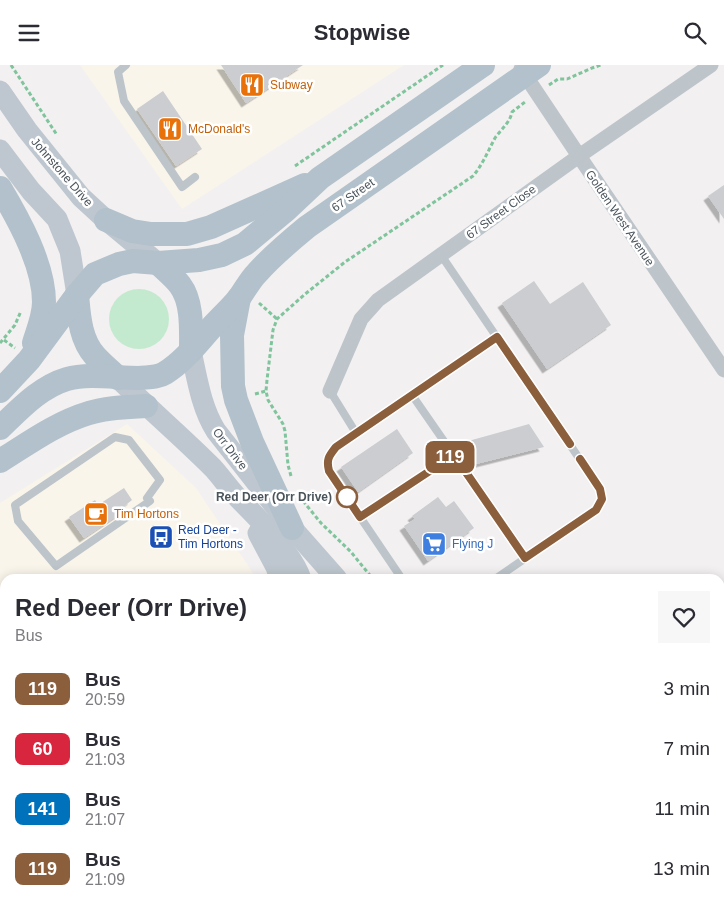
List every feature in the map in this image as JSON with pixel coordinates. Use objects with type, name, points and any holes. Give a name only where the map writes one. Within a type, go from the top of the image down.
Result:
[{"type":"main road","points":[[21,354],[95,275],[105,269],[134,261],[158,263],[199,260],[222,255],[245,244],[286,211],[320,178],[483,65]]},
{"type":"main road","name":"67 Street","points":[[191,351],[247,299],[256,274],[280,249],[308,227],[530,75]]},
{"type":"main road","points":[[106,220],[132,231],[151,234],[187,234],[211,227],[320,178]]},
{"type":"main road","points":[[0,188],[33,253],[44,303],[42,316],[0,391]]},
{"type":"main road","points":[[0,427],[33,397],[66,379],[84,376],[118,378],[156,377],[164,374],[191,351],[191,319],[182,287],[158,263]]},
{"type":"main road","points":[[77,295],[80,323],[85,340],[95,356],[118,378]]},
{"type":"main road","points":[[247,299],[232,335],[233,386],[236,400],[252,442],[292,528]]},
{"type":"main road","points":[[0,461],[53,428],[90,413],[146,406]]},
{"type":"street","name":"67 Street Close","points":[[330,391],[361,319],[378,300],[578,156],[711,65]]},
{"type":"street","name":"Golden West Avenue","points":[[530,75],[578,156],[724,370]]},
{"type":"street","name":"Johnstone Drive","points":[[0,91],[27,130],[81,197],[158,263]]},
{"type":"street","points":[[0,150],[31,191],[57,219],[70,251],[77,295]]},
{"type":"street","name":"Orr Drive","points":[[191,351],[205,411],[210,423],[292,528],[333,574]]},
{"type":"street","name":"Orr Drive","points":[[118,378],[214,470],[283,549],[299,574]]},
{"type":"street","points":[[242,502],[278,574]]},
{"type":"lane","points":[[126,65],[118,71],[124,101],[182,187],[195,177]]},
{"type":"lane","points":[[441,255],[600,489],[602,499],[596,510],[502,574]]},
{"type":"lane","points":[[399,574],[329,471],[327,463],[329,456],[336,447],[497,337]]},
{"type":"lane","points":[[330,391],[356,433]]},
{"type":"lane","points":[[412,395],[525,558]]},
{"type":"lane","points":[[115,437],[129,440],[160,480],[149,500],[56,566],[18,521],[15,505],[115,437]]},
{"type":"lane","points":[[360,517],[454,455]]},
{"type":"path","points":[[11,65],[60,139]]},
{"type":"path","points":[[289,171],[443,65]]},
{"type":"path","points":[[567,79],[592,67],[601,65]]},
{"type":"path","points":[[293,481],[288,465],[284,424],[271,406],[266,391],[273,330],[277,319],[345,262],[473,176],[480,168],[496,138],[511,119],[512,112],[530,75]]},
{"type":"path","points":[[247,299],[277,319]]},
{"type":"path","points":[[0,343],[15,325],[22,309]]},
{"type":"path","points":[[4,340],[21,354]]},
{"type":"path","points":[[302,500],[369,574]]},
{"type":"shaded area","points":[[80,65],[404,65],[182,209]]},
{"type":"shaded area","points":[[127,424],[196,488],[254,574],[0,574],[0,503]]},
{"type":"green space","points":[[139,289],[151,291],[164,302],[169,319],[167,331],[156,344],[139,349],[127,347],[114,336],[109,319],[111,307],[122,294]]},
{"type":"building","points":[[221,65],[303,65],[246,103]]},
{"type":"building","name":"McDonald's","points":[[163,91],[202,149],[176,166],[137,109]]},
{"type":"building","points":[[724,185],[724,219],[708,196]]},
{"type":"building","points":[[534,281],[550,304],[583,282],[611,325],[547,369],[502,303]]},
{"type":"building","points":[[529,424],[544,447],[468,466],[454,445]]},
{"type":"building","points":[[397,429],[413,453],[358,492],[341,467]]},
{"type":"building","name":"Tim Hortons","points":[[124,488],[132,500],[122,508],[124,511],[84,538],[69,517],[95,500],[98,505]]},
{"type":"building","name":"Flying J","points":[[438,497],[446,507],[454,501],[474,528],[428,561],[404,526],[415,519],[412,516]]},
{"type":"bus line","name":"119","points":[[570,444],[497,337],[336,447],[329,456],[327,463],[329,471],[360,517],[454,455],[525,558],[596,510],[602,499],[600,489],[580,459]]},
{"type":"place","name":"Subway","points":[[252,85]]},
{"type":"place","name":"McDonald's","points":[[170,129]]},
{"type":"place","name":"Red Deer (Orr Drive)","points":[[347,497]]},
{"type":"place","name":"Tim Hortons","points":[[96,514]]},
{"type":"place","name":"Red Deer - Tim Hortons","points":[[161,537]]},
{"type":"place","name":"Flying J","points":[[434,544]]}]
